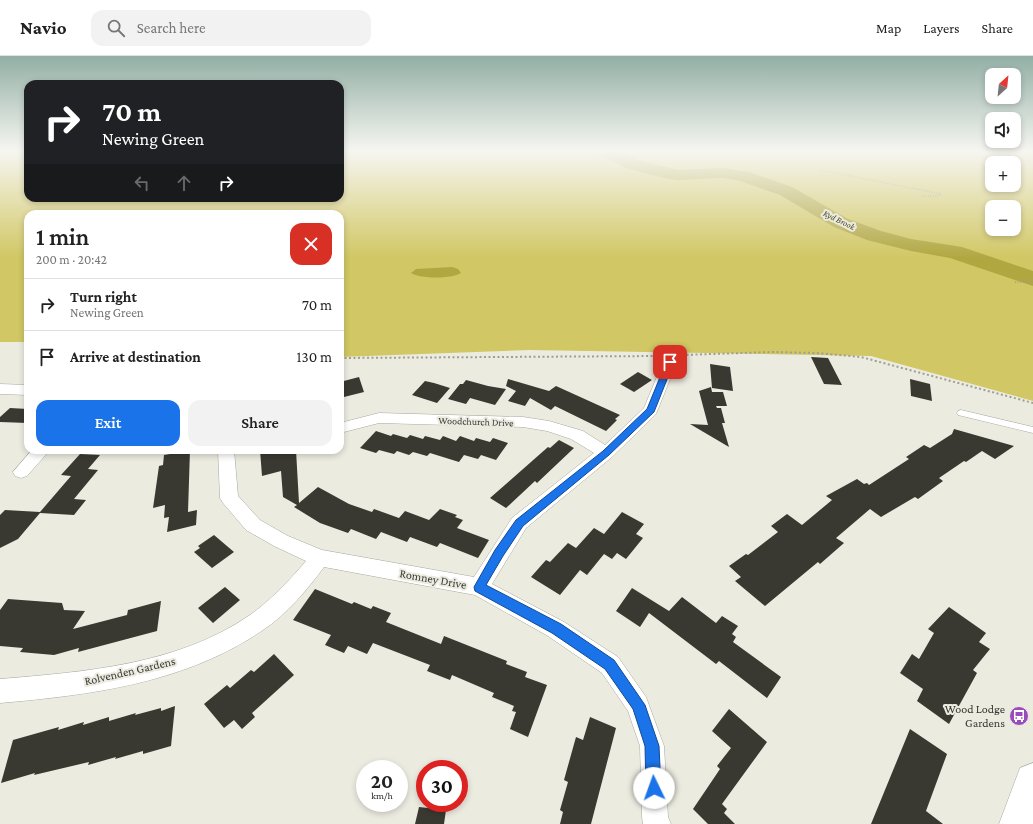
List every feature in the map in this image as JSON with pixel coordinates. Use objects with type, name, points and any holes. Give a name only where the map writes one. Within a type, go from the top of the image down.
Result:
[{"type":"street","points":[[479,587],[519,523],[606,453],[651,410],[668,358]]},
{"type":"street","points":[[0,389],[24,390]]},
{"type":"street","name":"Woodchurch Drive","points":[[344,427],[379,418],[523,422],[549,426],[577,435],[606,453]]},
{"type":"street","points":[[21,472],[38,454]]},
{"type":"street","name":"Romney Drive","points":[[226,454],[230,498],[253,525],[281,541],[320,558],[479,587],[556,628],[610,665],[638,705],[652,746],[655,816],[657,824]]},
{"type":"street","name":"Rolvenden Gardens","points":[[0,691],[72,685],[163,666],[217,646],[256,623],[292,592],[320,558]]},
{"type":"street","points":[[1018,824],[1033,781]]},
{"type":"lane","points":[[961,413],[1033,430]]},
{"type":"path","points":[[904,186],[941,194],[938,196],[921,196]]},
{"type":"path","points":[[776,189],[782,187]]},
{"type":"path","points":[[824,216],[833,214]]},
{"type":"path","points":[[915,244],[915,249]]},
{"type":"path","points":[[1014,282],[1033,282]]},
{"type":"path","points":[[344,358],[668,358],[735,352],[832,353],[862,356],[1033,403]]},
{"type":"shaded area","points":[[0,186],[24,186],[24,202],[344,202],[344,186],[985,186],[985,192],[1021,192],[1021,186],[1033,186],[1033,401],[871,356],[529,350],[344,357],[344,210],[24,210],[24,342],[0,342]]},
{"type":"shaded area","points":[[452,267],[458,269],[461,273],[436,278],[411,273],[416,269]]},
{"type":"building","points":[[811,357],[828,358],[842,385],[824,384]]},
{"type":"building","points":[[710,364],[730,367],[733,391],[712,388]]},
{"type":"building","points":[[638,372],[652,380],[634,392],[620,384]]},
{"type":"building","points":[[359,377],[364,392],[344,397],[344,381]]},
{"type":"building","points":[[508,379],[549,391],[556,386],[620,415],[606,431],[555,406],[551,410],[530,398],[525,406],[508,401],[516,391],[506,386]]},
{"type":"building","points":[[910,379],[930,384],[932,401],[911,396]]},
{"type":"building","points":[[466,380],[506,389],[495,405],[470,398],[466,404],[448,399],[460,384],[463,384]]},
{"type":"building","points":[[425,381],[450,388],[437,403],[412,395]]},
{"type":"building","points":[[711,387],[712,392],[723,392],[727,406],[716,406],[717,408],[721,408],[725,423],[722,423],[729,447],[690,424],[708,425],[699,391]]},
{"type":"building","points":[[10,408],[24,409],[24,423],[0,422],[0,417]]},
{"type":"building","points":[[954,429],[1014,446],[995,459],[982,451],[939,478],[943,481],[918,499],[915,497],[881,517],[870,509],[836,538],[844,543],[820,564],[818,562],[765,606],[735,581],[741,577],[729,566],[746,554],[748,555],[778,532],[771,526],[787,514],[802,525],[832,500],[826,496],[857,479],[864,484],[867,483],[869,485],[909,459],[906,457],[924,445],[930,448],[952,434]]},
{"type":"building","points":[[376,431],[391,436],[393,434],[407,438],[410,435],[423,439],[425,436],[440,440],[443,436],[456,441],[460,436],[474,441],[476,438],[490,442],[493,438],[508,443],[496,460],[481,455],[478,459],[464,455],[459,462],[430,453],[427,456],[413,452],[409,455],[397,451],[394,454],[379,450],[376,453],[360,448]]},
{"type":"building","points":[[559,440],[574,448],[537,483],[535,481],[506,508],[490,498],[548,447],[550,448]]},
{"type":"building","points":[[80,454],[100,455],[88,469],[98,470],[74,499],[86,500],[74,515],[40,513],[18,539],[0,548],[0,515],[5,510],[40,512],[71,476],[61,475]]},
{"type":"building","points":[[190,454],[188,512],[197,510],[196,525],[167,532],[169,517],[164,518],[165,505],[153,508],[159,466],[163,465],[164,455]]},
{"type":"building","points":[[260,454],[296,454],[299,503],[318,487],[349,504],[372,512],[374,509],[399,518],[405,511],[429,520],[440,509],[457,515],[455,517],[463,520],[457,528],[489,540],[478,558],[440,543],[437,547],[410,537],[407,542],[381,532],[376,539],[351,529],[348,533],[320,523],[294,507],[297,505],[283,497],[281,471],[262,476]]},
{"type":"building","points":[[622,512],[644,524],[636,534],[643,538],[626,559],[617,553],[612,559],[604,554],[587,575],[580,570],[560,595],[531,577],[546,560],[550,562],[568,543],[576,548],[594,528],[604,534]]},
{"type":"building","points":[[214,535],[234,552],[212,568],[194,552],[200,548],[198,546]]},
{"type":"building","points":[[225,587],[240,600],[213,623],[198,608]]},
{"type":"building","points":[[632,588],[669,611],[682,597],[716,623],[722,616],[738,626],[732,634],[736,637],[733,642],[781,677],[767,698],[719,661],[716,664],[649,613],[640,627],[616,611]]},
{"type":"building","points":[[315,589],[352,604],[354,602],[371,609],[373,606],[391,613],[386,622],[441,644],[444,636],[507,661],[506,664],[527,672],[525,677],[547,685],[528,737],[510,729],[516,712],[512,711],[514,706],[492,697],[494,693],[452,675],[450,680],[427,671],[430,665],[373,643],[367,654],[348,646],[344,653],[325,645],[331,635],[293,620]]},
{"type":"building","points":[[8,599],[62,603],[64,610],[85,611],[73,629],[127,615],[128,610],[161,601],[157,631],[78,652],[79,648],[54,655],[20,652],[23,648],[0,646],[0,610]]},
{"type":"building","points":[[949,607],[986,633],[979,642],[990,649],[973,670],[977,673],[949,724],[917,701],[923,689],[900,673],[912,654],[919,659],[934,633],[928,629]]},
{"type":"building","points":[[274,654],[294,675],[252,713],[255,717],[242,729],[234,720],[224,728],[204,704],[227,685],[230,688],[251,670],[254,672]]},
{"type":"building","points":[[175,706],[171,746],[143,754],[143,751],[115,759],[116,757],[88,765],[89,762],[34,775],[35,773],[1,783],[13,740],[59,727],[58,730],[84,722],[83,725],[109,717],[109,721],[136,713],[135,715],[161,708],[161,711]]},
{"type":"building","points":[[729,709],[767,742],[722,804],[727,809],[724,813],[735,824],[708,824],[693,809],[720,769],[717,766],[731,748],[712,731]]},
{"type":"building","points":[[590,717],[616,728],[591,824],[560,824],[563,812],[560,810],[568,782],[564,780],[576,737],[583,740]]},
{"type":"building","points":[[910,729],[947,754],[926,811],[943,824],[871,824]]},
{"type":"building","points":[[418,812],[446,812],[444,824],[415,824]]},
{"type":"waterway","name":"Kyd Brook","points":[[771,186],[786,191],[841,223],[874,236],[911,245],[954,252],[1033,279]]},
{"type":"place","name":"Wood Lodge Gardens","points":[[1019,716]]},
{"type":"route","points":[[654,788],[652,746],[638,705],[610,665],[556,628],[479,587],[519,523],[606,453],[651,410],[670,362]]}]
